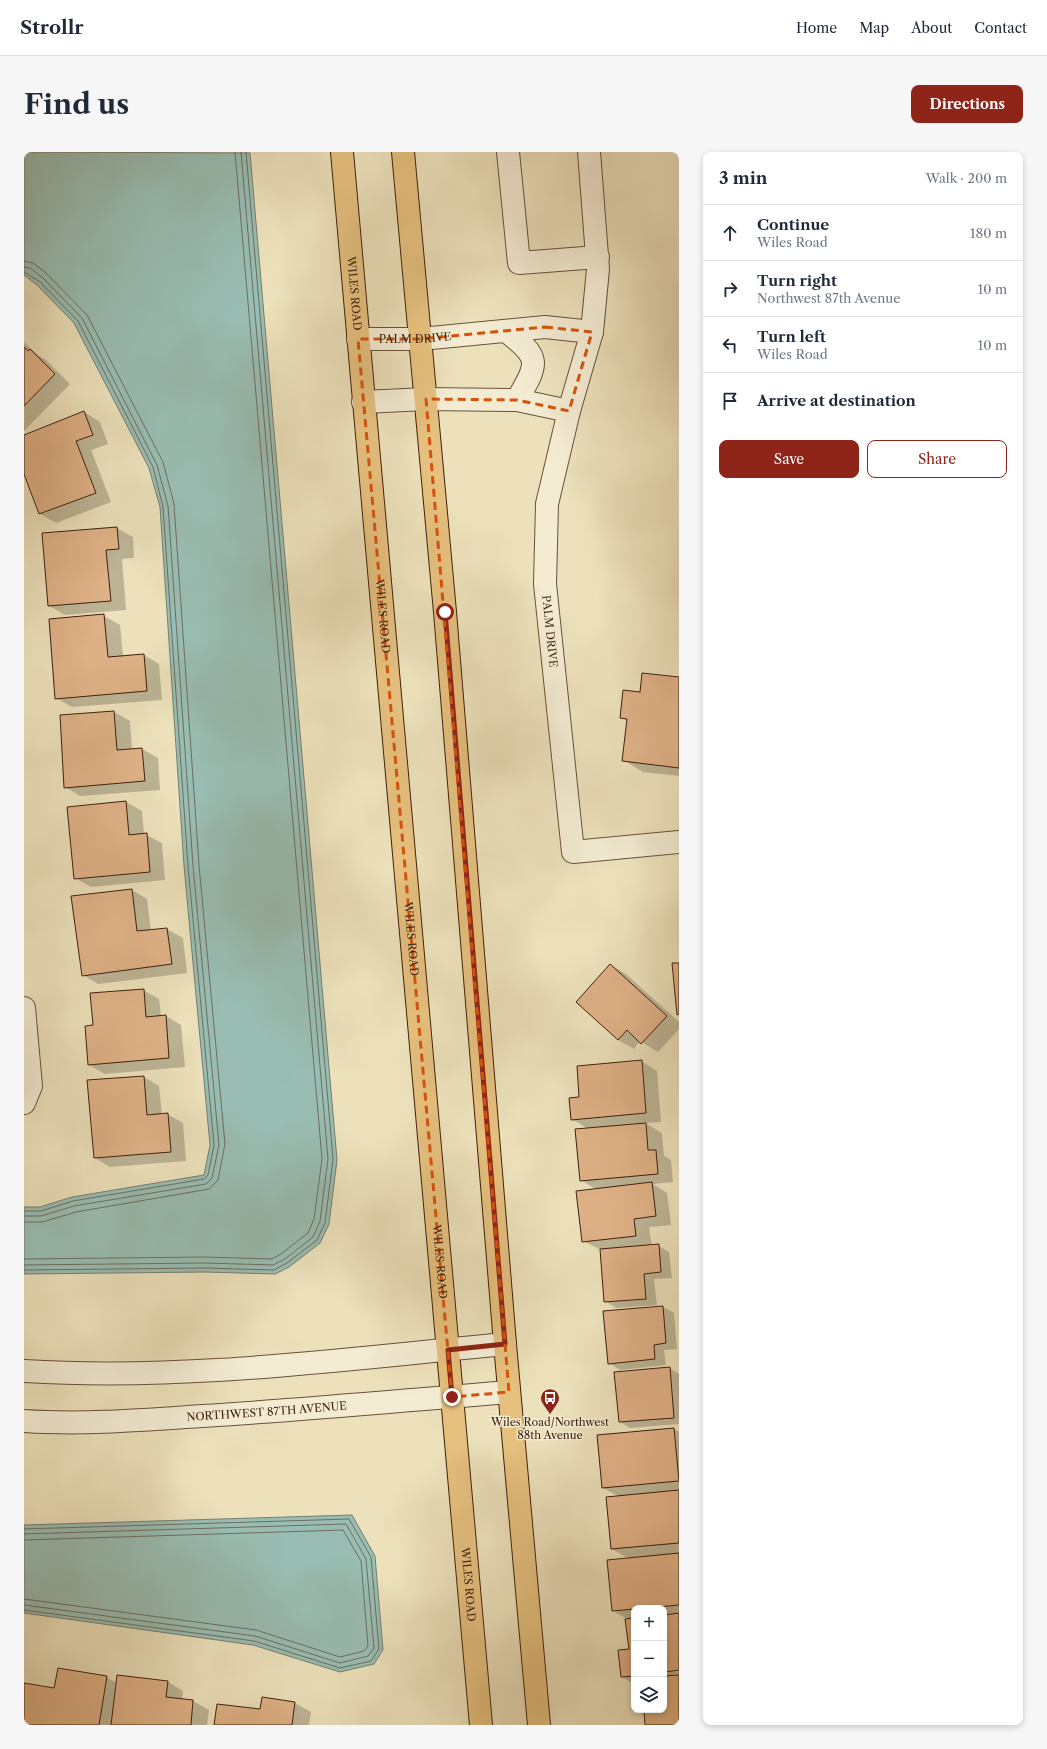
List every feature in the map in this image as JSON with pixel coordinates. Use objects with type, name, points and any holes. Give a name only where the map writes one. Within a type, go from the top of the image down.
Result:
[{"type":"main road","name":"WILES ROAD","points":[[342,152],[363,402],[482,1725]]},
{"type":"main road","points":[[403,152],[421,339],[509,1392],[539,1725]]},
{"type":"street","points":[[508,152],[519,263],[598,257]]},
{"type":"street","name":"PALM DRIVE","points":[[589,152],[598,257],[592,332],[569,411],[547,504],[545,584],[574,852],[679,842]]},
{"type":"street","name":"PALM DRIVE","points":[[358,339],[421,339],[545,327],[592,332]]},
{"type":"street","points":[[506,331],[526,347],[532,360],[531,376],[517,400]]},
{"type":"street","points":[[363,402],[426,399],[517,400],[569,411]]},
{"type":"street","points":[[24,1008],[31,1086],[24,1103]]},
{"type":"street","points":[[24,1371],[98,1374],[235,1370],[505,1344]]},
{"type":"street","name":"NORTHWEST 87TH AVENUE","points":[[24,1421],[58,1423],[256,1413],[509,1392]]},
{"type":"highlighted area","points":[[545,327],[592,332],[569,411],[517,400],[426,399],[509,1392],[452,1397],[358,339],[421,339]]},
{"type":"water","points":[[24,152],[250,153],[337,1160],[329,1224],[320,1243],[289,1267],[275,1274],[205,1272],[24,1274],[24,1207],[40,1207],[72,1197],[204,1175],[210,1145],[184,866],[160,507],[149,468],[74,323],[37,285],[24,275]]},
{"type":"water","points":[[352,1515],[375,1556],[383,1650],[374,1664],[340,1672],[253,1645],[24,1613],[24,1525]]},
{"type":"building","points":[[24,347],[28,351],[30,349],[55,374],[24,406]]},
{"type":"building","points":[[84,411],[93,435],[76,441],[96,493],[39,514],[24,474],[24,435]]},
{"type":"building","points":[[117,527],[119,549],[106,550],[111,601],[48,606],[42,533]]},
{"type":"building","points":[[104,614],[108,657],[144,654],[147,691],[55,699],[49,619]]},
{"type":"building","points":[[642,673],[679,677],[679,768],[622,761],[627,719],[620,718],[623,690],[640,692]]},
{"type":"building","points":[[114,711],[117,750],[142,748],[145,781],[64,788],[60,715]]},
{"type":"building","points":[[126,801],[129,835],[147,833],[150,872],[74,879],[67,807]]},
{"type":"building","points":[[132,889],[137,931],[167,928],[172,964],[82,976],[71,896]]},
{"type":"building","points":[[672,963],[679,963],[679,1014],[677,1015]]},
{"type":"building","points":[[610,964],[667,1016],[641,1044],[627,1030],[618,1040],[576,1002]]},
{"type":"building","points":[[144,989],[146,1017],[166,1015],[169,1058],[88,1065],[85,1026],[93,1025],[90,993]]},
{"type":"building","points":[[642,1060],[646,1113],[571,1120],[569,1098],[579,1097],[577,1066]]},
{"type":"building","points":[[144,1076],[147,1115],[168,1113],[171,1152],[94,1158],[87,1080]]},
{"type":"building","points":[[646,1123],[648,1150],[656,1150],[658,1174],[580,1181],[575,1129]]},
{"type":"building","points":[[652,1182],[656,1216],[634,1219],[636,1236],[582,1242],[576,1191]]},
{"type":"building","points":[[659,1244],[661,1272],[644,1274],[646,1299],[604,1302],[600,1249]]},
{"type":"building","points":[[663,1306],[666,1343],[654,1345],[655,1359],[608,1364],[603,1311]]},
{"type":"building","points":[[670,1367],[674,1418],[619,1422],[614,1372]]},
{"type":"building","points":[[674,1428],[679,1481],[602,1488],[597,1435]]},
{"type":"building","points":[[679,1490],[679,1543],[611,1549],[606,1497]]},
{"type":"building","points":[[679,1553],[679,1605],[631,1605],[631,1609],[612,1611],[607,1560]]},
{"type":"building","points":[[679,1613],[679,1670],[667,1672],[667,1641],[667,1615]]},
{"type":"building","points":[[631,1618],[631,1676],[621,1677],[618,1650],[629,1649],[625,1619]]},
{"type":"building","points":[[58,1668],[107,1676],[99,1725],[24,1725],[24,1683],[54,1688]]},
{"type":"building","points":[[117,1675],[168,1681],[166,1697],[193,1700],[191,1725],[111,1725]]},
{"type":"building","points":[[679,1675],[679,1725],[645,1725],[644,1713],[667,1713],[667,1676]]},
{"type":"building","points":[[262,1697],[295,1702],[292,1725],[214,1725],[217,1704],[260,1709]]},
{"type":"place","name":"Wiles Road/Northwest 88th Avenue","points":[[550,1415]]},
{"type":"route","points":[[445,612],[505,1344],[448,1350],[452,1397]]}]
